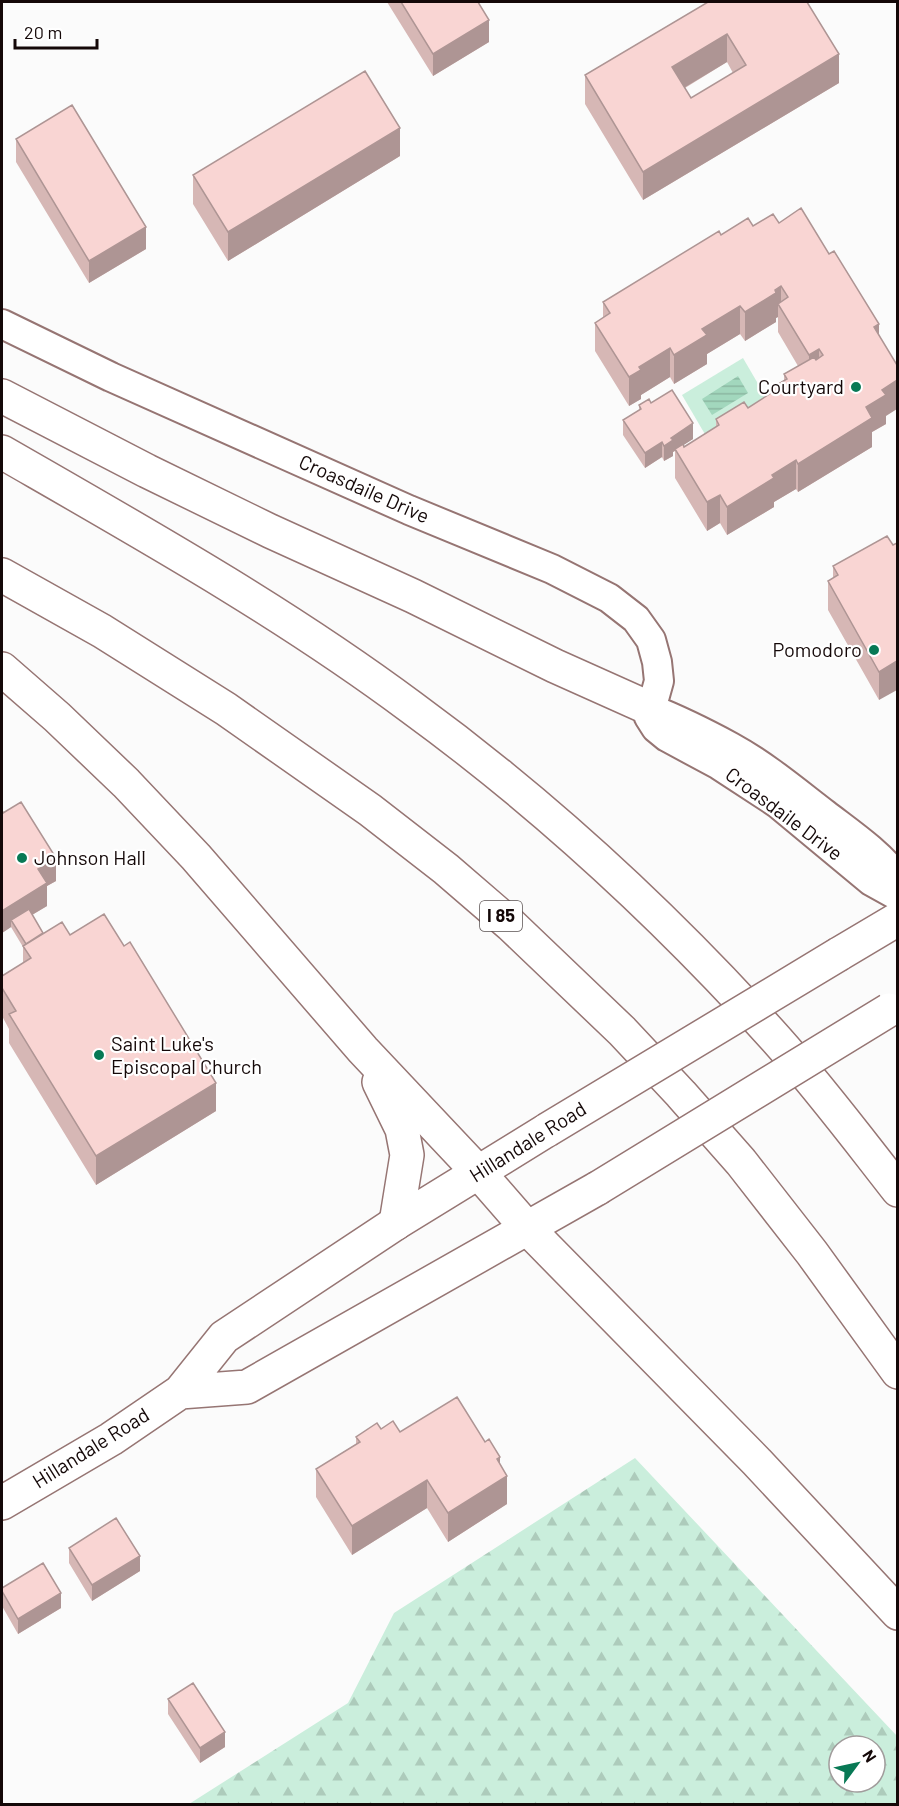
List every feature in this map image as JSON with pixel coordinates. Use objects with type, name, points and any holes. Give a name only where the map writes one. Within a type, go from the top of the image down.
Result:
[{"type":"main road","points":[[2,396],[260,526],[651,709]]},
{"type":"main road","points":[[2,452],[233,587],[328,648],[411,707],[503,778],[598,859],[690,949],[776,1040],[847,1124],[897,1190]]},
{"type":"main road","name":"I 85","points":[[2,575],[102,631],[226,709],[370,810],[446,869],[511,925],[622,1031],[741,1162],[812,1253],[897,1372]]},
{"type":"main road","points":[[2,669],[57,717],[126,783],[189,848],[363,1050],[528,1229],[757,1462],[897,1613]]},
{"type":"main road","name":"Hillandale Road","points":[[2,1503],[111,1438],[180,1392],[224,1337],[396,1223],[897,919]]},
{"type":"main road","name":"Hillandale Road","points":[[180,1392],[247,1387],[598,1188],[893,1007]]},
{"type":"main road","points":[[363,1050],[402,1129],[406,1142],[407,1163],[396,1223]]},
{"type":"street","name":"Croasdaile Drive","points":[[2,324],[111,377],[409,510],[552,569],[609,598],[636,620],[651,640],[659,671],[659,681],[649,717],[651,721],[667,737],[719,765],[768,797],[871,882],[897,896]]},
{"type":"street","name":"Croasdaile Drive","points":[[651,709],[683,722],[732,748],[765,770],[863,843],[889,867],[897,878]]},
{"type":"green space","points":[[743,358],[767,399],[706,436],[682,395]]},
{"type":"green space","points":[[635,1458],[897,1736],[897,1804],[189,1804],[348,1703],[394,1613]]},
{"type":"shaded area","points":[[738,376],[748,393],[712,415],[702,399]]},
{"type":"building","points":[[401,2],[478,2],[489,20],[433,54]]},
{"type":"building","points":[[708,2],[807,2],[839,54],[643,172],[585,75]],"holes":[[[727,34],[746,65],[691,98],[672,67]]]},
{"type":"building","points":[[365,71],[400,128],[228,232],[193,175]]},
{"type":"building","points":[[72,105],[146,227],[89,261],[16,139]]},
{"type":"building","name":"Courtyard","points":[[801,208],[829,254],[834,251],[879,324],[874,327],[897,365],[897,380],[882,390],[886,395],[866,407],[872,418],[798,464],[796,460],[772,475],[774,478],[727,507],[720,495],[707,502],[675,449],[683,444],[684,447],[719,425],[716,419],[744,402],[748,408],[774,391],[773,387],[787,379],[784,374],[814,357],[816,360],[823,355],[819,349],[809,355],[778,304],[788,297],[781,286],[775,290],[776,293],[745,312],[740,306],[702,329],[707,335],[674,355],[670,348],[639,367],[641,370],[629,377],[595,323],[610,313],[603,302],[719,231],[721,235],[748,218],[753,226],[773,214],[779,223]]},
{"type":"building","points":[[672,390],[693,423],[671,438],[673,440],[664,446],[662,442],[645,453],[623,420],[641,409],[639,405],[649,399],[651,403]]},
{"type":"building","name":"Pomodoro","points":[[887,536],[893,545],[897,543],[897,661],[879,672],[828,581],[838,575],[833,566]]},
{"type":"building","name":"Johnson Hall","points":[[21,802],[56,858],[38,869],[47,883],[2,911],[2,810],[3,813]]},
{"type":"building","points":[[29,909],[43,933],[26,944],[11,920]]},
{"type":"building","name":"Saint Luke's Episcopal Church","points":[[104,914],[124,946],[130,942],[216,1083],[96,1156],[9,1014],[16,1011],[2,988],[2,976],[31,958],[23,946],[62,922],[70,935]]},
{"type":"building","points":[[457,1397],[485,1442],[489,1439],[500,1457],[497,1459],[507,1476],[448,1513],[427,1480],[352,1526],[316,1469],[360,1442],[356,1437],[377,1423],[381,1429],[393,1421],[400,1432]]},
{"type":"building","points":[[116,1518],[140,1556],[92,1585],[69,1548]]},
{"type":"building","points":[[43,1563],[61,1593],[18,1619],[2,1588]]},
{"type":"building","points":[[193,1683],[225,1732],[200,1748],[168,1699]]},
{"type":"place","name":"Courtyard","points":[[856,387]]},
{"type":"place","name":"Pomodoro","points":[[874,650]]},
{"type":"place","name":"Johnson Hall","points":[[22,858]]},
{"type":"place","name":"Saint Luke's Episcopal Church","points":[[99,1055]]}]
